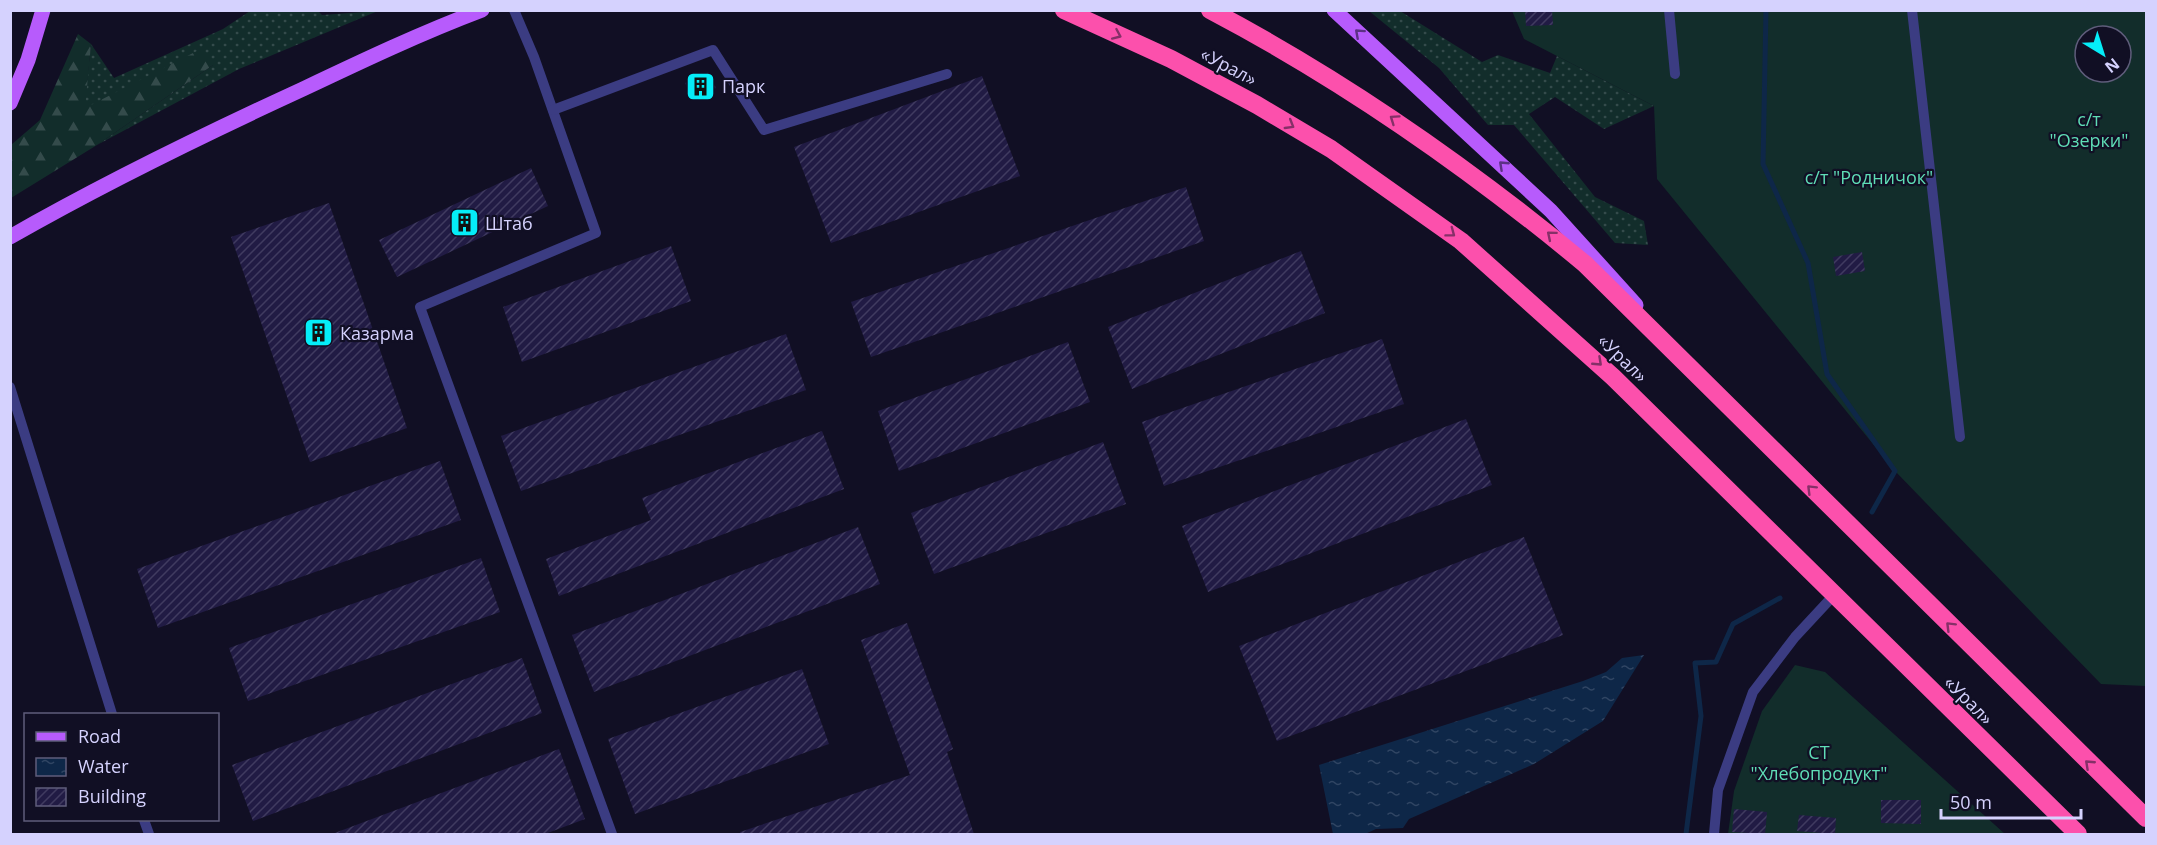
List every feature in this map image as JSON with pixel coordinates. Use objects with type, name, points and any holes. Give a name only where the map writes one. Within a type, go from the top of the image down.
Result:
[{"type":"highway","name":"«Урал»","points":[[1064,10],[1171,59],[1257,105],[1331,149],[1461,241],[1588,353],[2078,834]]},
{"type":"highway","points":[[1210,10],[1289,52],[1389,115],[1455,162],[1585,264],[2146,816]]},
{"type":"main road","points":[[431,29],[452,10]]},
{"type":"main road","points":[[10,237],[94,189],[187,143],[431,29],[482,10]]},
{"type":"main road","points":[[1334,10],[1551,211],[1617,282],[1670,347]]},
{"type":"main road","points":[[10,103],[28,60],[43,12]]},
{"type":"lane","points":[[514,10],[553,110],[596,233],[420,307],[612,834]]},
{"type":"lane","points":[[1669,10],[1674,74]]},
{"type":"lane","points":[[1912,10],[1960,437]]},
{"type":"lane","points":[[553,110],[713,50],[764,130],[947,74]]},
{"type":"lane","points":[[10,387],[112,713]]},
{"type":"lane","points":[[1714,834],[1718,790],[1753,692],[1795,637],[1834,595]]},
{"type":"green space","points":[[250,11],[318,11],[322,15],[378,11],[239,69],[97,145],[213,65],[84,109],[91,44],[114,78],[223,29]]},
{"type":"green space","points":[[1369,11],[1400,11],[1482,62],[1498,55],[1550,73],[1557,56],[1654,106],[1604,129],[1555,97],[1529,114],[1595,197],[1644,221],[1648,245],[1615,243],[1514,125],[1488,125],[1439,68]]},
{"type":"green space","name":"с/т \"Родничок\"","points":[[1512,11],[2146,11],[2146,686],[2101,684],[1895,471],[1657,179],[1654,106],[1524,39]]},
{"type":"green space","points":[[78,34],[91,44],[85,108],[197,51],[213,65],[97,145],[11,198],[11,145],[40,120]]},
{"type":"green space","name":"СТ \"Хлебопродукт\"","points":[[1795,665],[1825,672],[2005,834],[1728,834],[1734,791],[1762,711]]},
{"type":"water","points":[[1644,655],[1603,721],[1534,764],[1409,819],[1403,828],[1376,829],[1365,834],[1333,834],[1319,765],[1583,681],[1606,672],[1622,658]]},
{"type":"building","points":[[1525,10],[1552,10],[1553,25],[1526,26]]},
{"type":"building","name":"Парк","points":[[708,72],[716,88],[693,99],[685,83]]},
{"type":"building","points":[[982,76],[1020,176],[831,243],[794,147]]},
{"type":"building","name":"Штаб","points":[[531,168],[548,206],[397,277],[379,240]]},
{"type":"building","points":[[1186,187],[1204,241],[871,357],[851,302]]},
{"type":"building","name":"Казарма","points":[[329,203],[407,428],[310,462],[231,237]]},
{"type":"building","points":[[671,246],[691,301],[522,362],[503,307]]},
{"type":"building","points":[[1301,251],[1325,313],[1132,389],[1108,327]]},
{"type":"building","points":[[1862,252],[1865,271],[1836,276],[1833,257]]},
{"type":"building","points":[[786,334],[806,390],[521,491],[501,436]]},
{"type":"building","points":[[1382,339],[1404,404],[1164,486],[1142,422]]},
{"type":"building","points":[[1068,342],[1090,402],[899,471],[878,411]]},
{"type":"building","points":[[1466,419],[1492,485],[1208,592],[1182,526]]},
{"type":"building","points":[[822,431],[844,489],[559,596],[546,559],[651,520],[642,498]]},
{"type":"building","points":[[1103,442],[1126,504],[934,574],[911,513]]},
{"type":"building","points":[[440,461],[461,520],[158,628],[137,569]]},
{"type":"building","points":[[858,527],[880,584],[594,692],[572,635]]},
{"type":"building","points":[[1524,537],[1563,635],[1277,741],[1239,646]]},
{"type":"building","points":[[481,558],[500,612],[248,701],[229,648]]},
{"type":"building","points":[[907,623],[953,749],[947,752],[974,834],[740,834],[740,832],[910,775],[861,640]]},
{"type":"building","points":[[522,658],[542,713],[253,821],[232,765]]},
{"type":"building","points":[[802,669],[829,744],[635,814],[608,739]]},
{"type":"building","points":[[559,749],[585,819],[545,834],[332,834]]},
{"type":"building","points":[[1881,800],[1921,800],[1921,824],[1881,823]]},
{"type":"building","points":[[1734,809],[1767,812],[1765,834],[1732,832]]},
{"type":"building","points":[[1799,815],[1836,818],[1835,834],[1797,831]]},
{"type":"waterway","points":[[1766,10],[1763,164],[1808,263],[1827,374],[1895,471],[1872,512]]},
{"type":"waterway","points":[[1686,834],[1701,716],[1695,663],[1716,662],[1733,624],[1780,598]]},
{"type":"place","name":"Парк","points":[[701,86]]},
{"type":"place","name":"Штаб","points":[[464,223]]},
{"type":"place","name":"Казарма","points":[[319,333]]},
{"type":"park label","name":"с/т \"Озерки\"","points":[[2089,129]]}]
